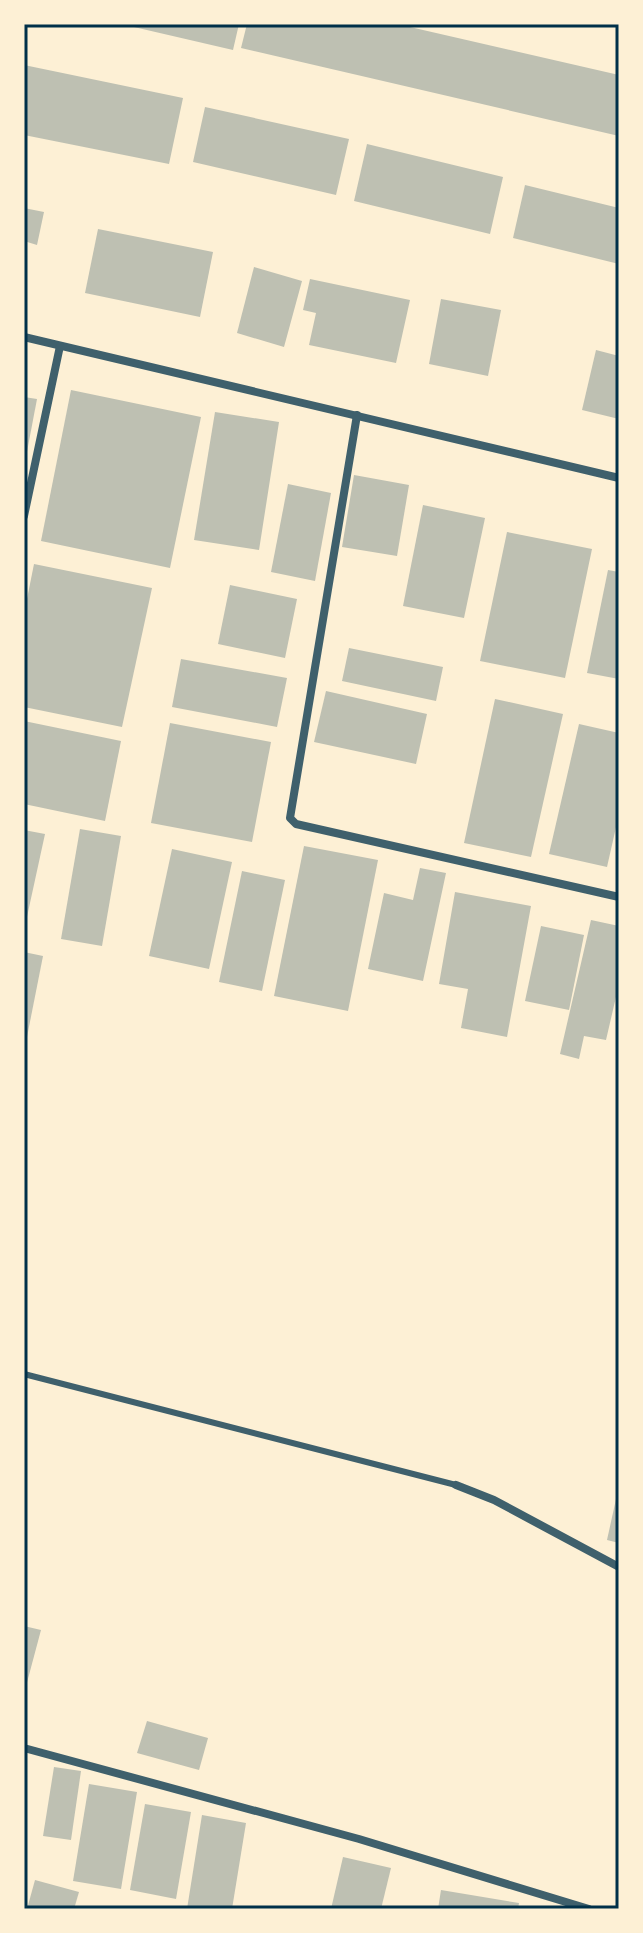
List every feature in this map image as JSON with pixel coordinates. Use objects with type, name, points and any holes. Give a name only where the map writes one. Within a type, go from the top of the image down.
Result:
[{"type":"street","points":[[24,337],[619,478]]},
{"type":"street","points":[[24,516],[60,346]]},
{"type":"street","points":[[357,415],[290,818],[296,824],[619,897]]},
{"type":"street","points":[[456,1485],[494,1500],[619,1567]]},
{"type":"street","points":[[24,1748],[359,1839],[589,1909]]},
{"type":"lane","points":[[24,1374],[456,1485]]},
{"type":"building","points":[[121,24],[239,24],[233,50]]},
{"type":"building","points":[[247,24],[397,24],[619,75],[619,136],[241,48]]},
{"type":"building","points":[[24,65],[183,98],[169,164],[24,135]]},
{"type":"building","points":[[205,107],[349,139],[336,195],[193,162]]},
{"type":"building","points":[[367,144],[503,177],[490,234],[354,201]]},
{"type":"building","points":[[525,185],[619,208],[619,264],[513,238]]},
{"type":"building","points":[[24,208],[44,212],[37,245],[24,241]]},
{"type":"building","points":[[98,229],[213,252],[200,317],[85,293]]},
{"type":"building","points":[[254,267],[302,281],[284,347],[237,333]]},
{"type":"building","points":[[310,279],[410,300],[396,363],[309,345],[316,313],[303,310]]},
{"type":"building","points":[[441,299],[501,310],[488,376],[429,364]]},
{"type":"building","points":[[596,350],[619,356],[619,419],[582,410]]},
{"type":"building","points":[[71,390],[201,417],[170,568],[41,541]]},
{"type":"building","points":[[24,397],[37,399],[25,462],[24,462]]},
{"type":"building","points":[[215,412],[279,422],[259,550],[194,540]]},
{"type":"building","points":[[354,475],[409,485],[397,556],[342,547]]},
{"type":"building","points":[[288,484],[331,493],[315,581],[271,572]]},
{"type":"building","points":[[423,505],[485,518],[464,618],[403,606]]},
{"type":"building","points":[[507,532],[592,549],[565,678],[480,661]]},
{"type":"building","points":[[34,564],[152,588],[122,727],[24,707],[24,614]]},
{"type":"building","points":[[608,570],[619,572],[619,679],[587,673]]},
{"type":"building","points":[[230,585],[297,599],[285,658],[218,644]]},
{"type":"building","points":[[349,648],[443,667],[436,701],[342,681]]},
{"type":"building","points":[[181,659],[287,678],[277,727],[172,707]]},
{"type":"building","points":[[326,691],[427,714],[416,764],[314,742]]},
{"type":"building","points":[[495,699],[563,714],[531,857],[464,843]]},
{"type":"building","points":[[24,721],[121,741],[105,821],[24,804]]},
{"type":"building","points":[[170,723],[271,742],[252,842],[151,823]]},
{"type":"building","points":[[579,724],[619,733],[619,814],[607,867],[549,854]]},
{"type":"building","points":[[80,829],[121,836],[102,946],[61,939]]},
{"type":"building","points":[[24,830],[45,834],[25,926],[24,926]]},
{"type":"building","points":[[304,846],[378,860],[348,1011],[274,996]]},
{"type":"building","points":[[172,849],[232,862],[209,969],[149,956]]},
{"type":"building","points":[[420,868],[446,873],[423,981],[368,969],[384,893],[413,900]]},
{"type":"building","points":[[242,871],[285,880],[262,991],[219,982]]},
{"type":"building","points":[[455,892],[531,906],[507,1037],[461,1028],[468,989],[439,984]]},
{"type":"building","points":[[591,920],[619,926],[619,984],[606,1040],[584,1036],[579,1059],[560,1054]]},
{"type":"building","points":[[541,926],[584,935],[569,1010],[525,1001]]},
{"type":"building","points":[[24,952],[43,956],[25,1047],[24,1047]]},
{"type":"building","points":[[619,1490],[619,1543],[607,1540]]},
{"type":"building","points":[[24,1626],[41,1630],[25,1690],[24,1690]]},
{"type":"building","points":[[147,1721],[208,1738],[199,1770],[137,1753]]},
{"type":"building","points":[[54,1767],[81,1771],[71,1840],[43,1836]]},
{"type":"building","points":[[89,1784],[137,1792],[121,1889],[73,1881]]},
{"type":"building","points":[[145,1804],[191,1812],[176,1899],[130,1890]]},
{"type":"building","points":[[202,1815],[246,1823],[232,1909],[187,1909]]},
{"type":"building","points":[[343,1857],[391,1868],[381,1909],[331,1909]]},
{"type":"building","points":[[35,1880],[79,1892],[74,1909],[27,1909]]},
{"type":"building","points":[[441,1890],[519,1903],[518,1909],[438,1909]]}]
